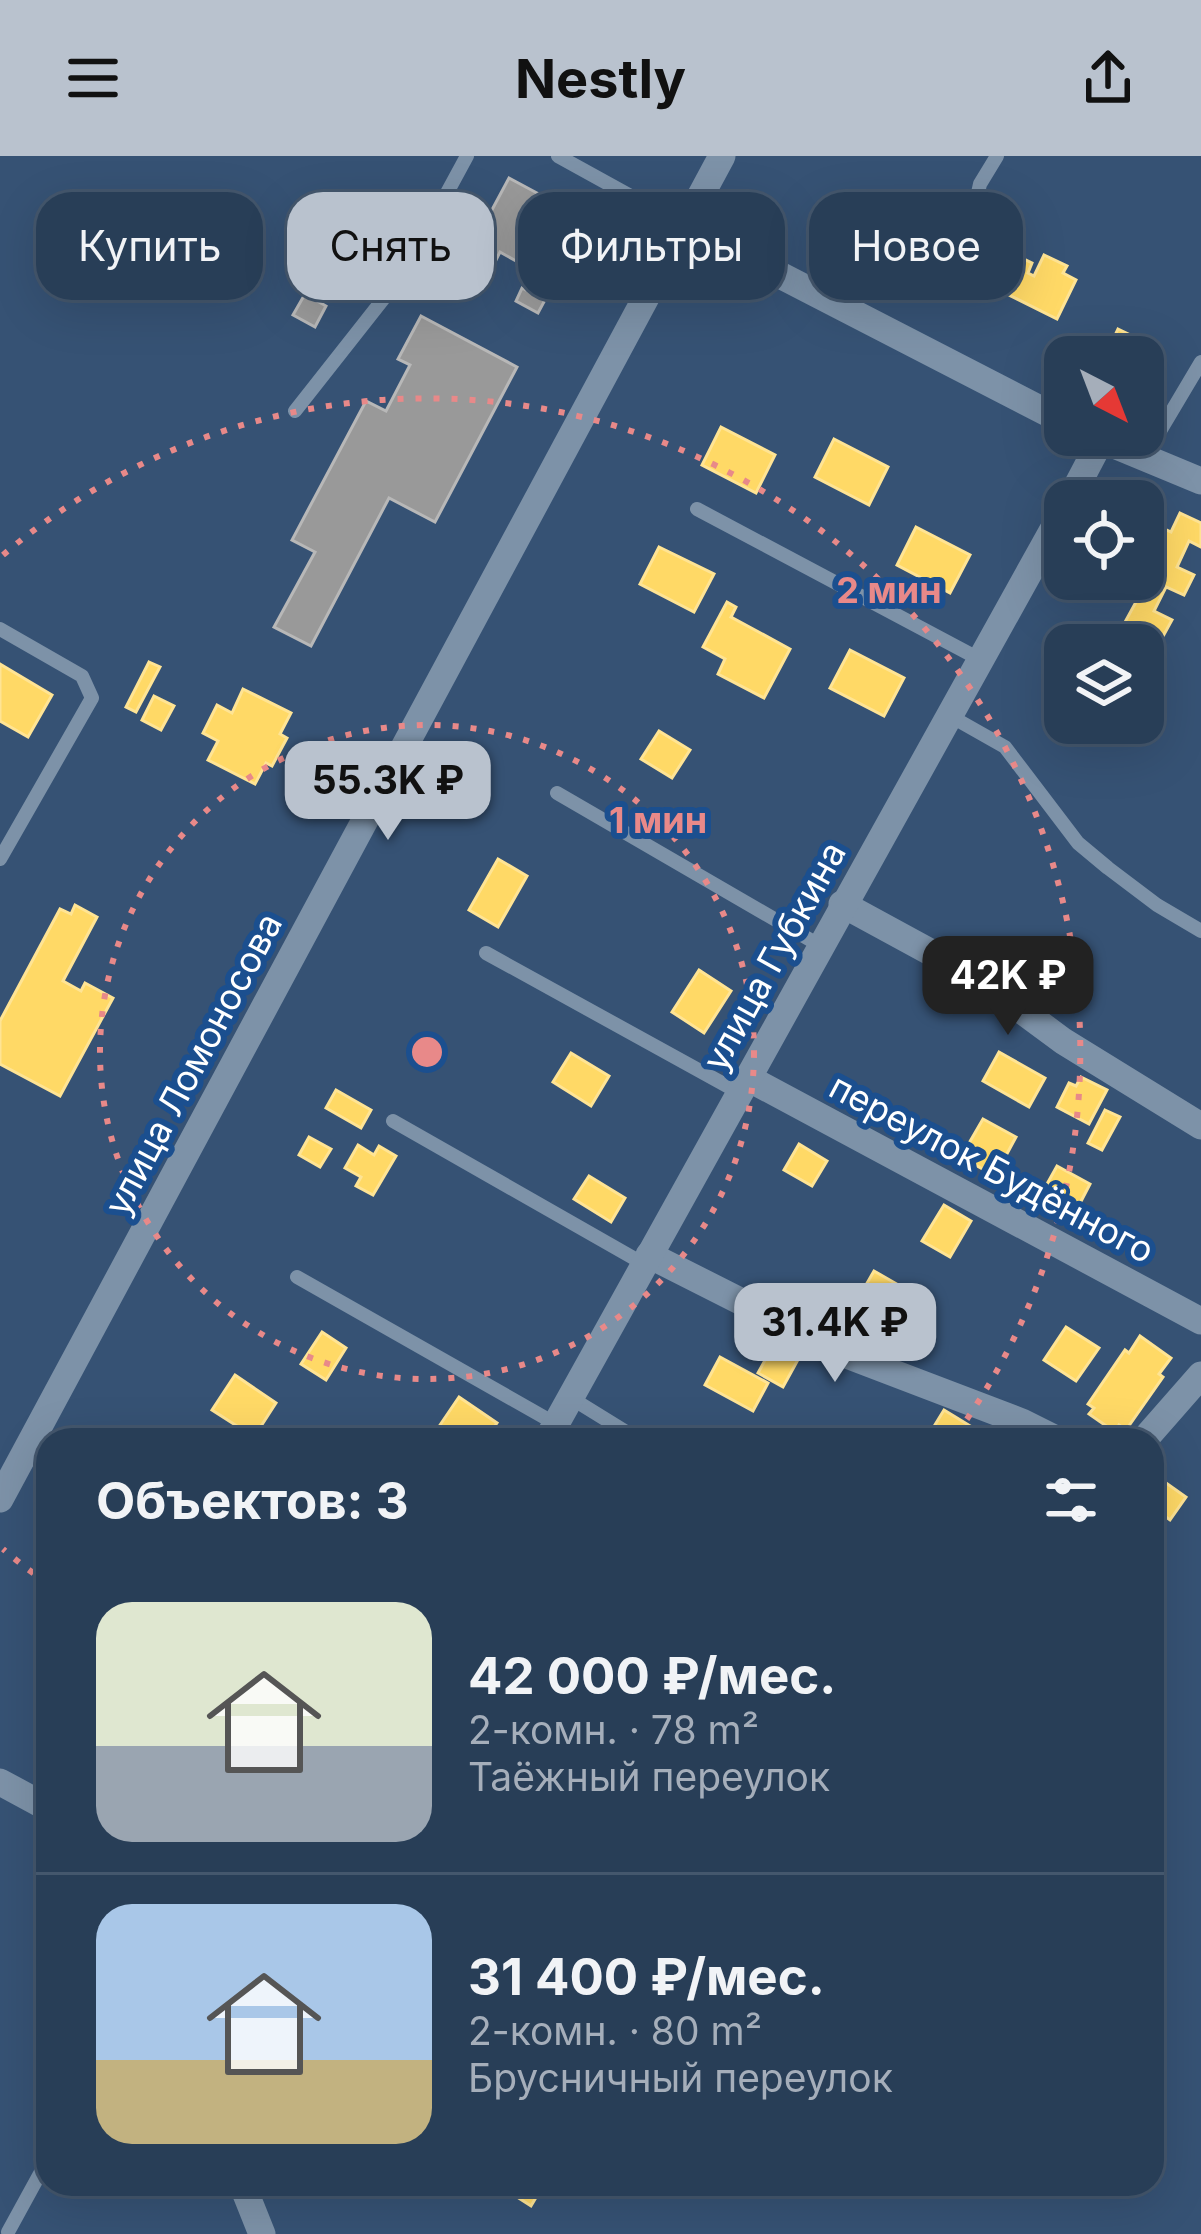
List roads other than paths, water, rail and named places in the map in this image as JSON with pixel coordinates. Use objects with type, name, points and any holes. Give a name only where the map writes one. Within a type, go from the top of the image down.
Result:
[{"type":"street","name":"улица Ломоносова","points":[[702,192],[722,156]]},
{"type":"street","points":[[785,278],[1044,411]]},
{"type":"street","name":"улица Ломоносова","points":[[0,1499],[8,1466],[642,300]]},
{"type":"street","points":[[1139,456],[1201,481]]},
{"type":"street","name":"улица Губкина","points":[[554,1428],[1044,547]]},
{"type":"street","points":[[842,904],[978,978],[1063,1041],[1201,1126]]},
{"type":"street","name":"переулок Будённого","points":[[744,1085],[1201,1321]]},
{"type":"street","points":[[647,1260],[849,1356],[1028,1428]]},
{"type":"street","points":[[1155,1428],[1201,1376]]},
{"type":"street","points":[[0,1782],[36,1802]]},
{"type":"street","points":[[245,2196],[262,2234]]},
{"type":"lane","points":[[295,411],[403,274],[467,156]]},
{"type":"lane","points":[[558,156],[623,192]]},
{"type":"lane","points":[[978,192],[997,156]]},
{"type":"lane","points":[[1144,458],[1201,362]]},
{"type":"lane","points":[[697,509],[983,661]]},
{"type":"lane","points":[[0,629],[82,676],[92,698],[0,859]]},
{"type":"lane","points":[[952,717],[1005,747],[1078,843],[1139,893],[1201,931]]},
{"type":"lane","points":[[557,794],[819,945]]},
{"type":"lane","name":"переулок Будённого","points":[[486,953],[744,1085]]},
{"type":"lane","points":[[393,1121],[647,1260]]},
{"type":"lane","points":[[297,1277],[545,1428]]},
{"type":"lane","points":[[571,1398],[620,1428]]},
{"type":"lane","points":[[8,2231],[36,2181]]}]
